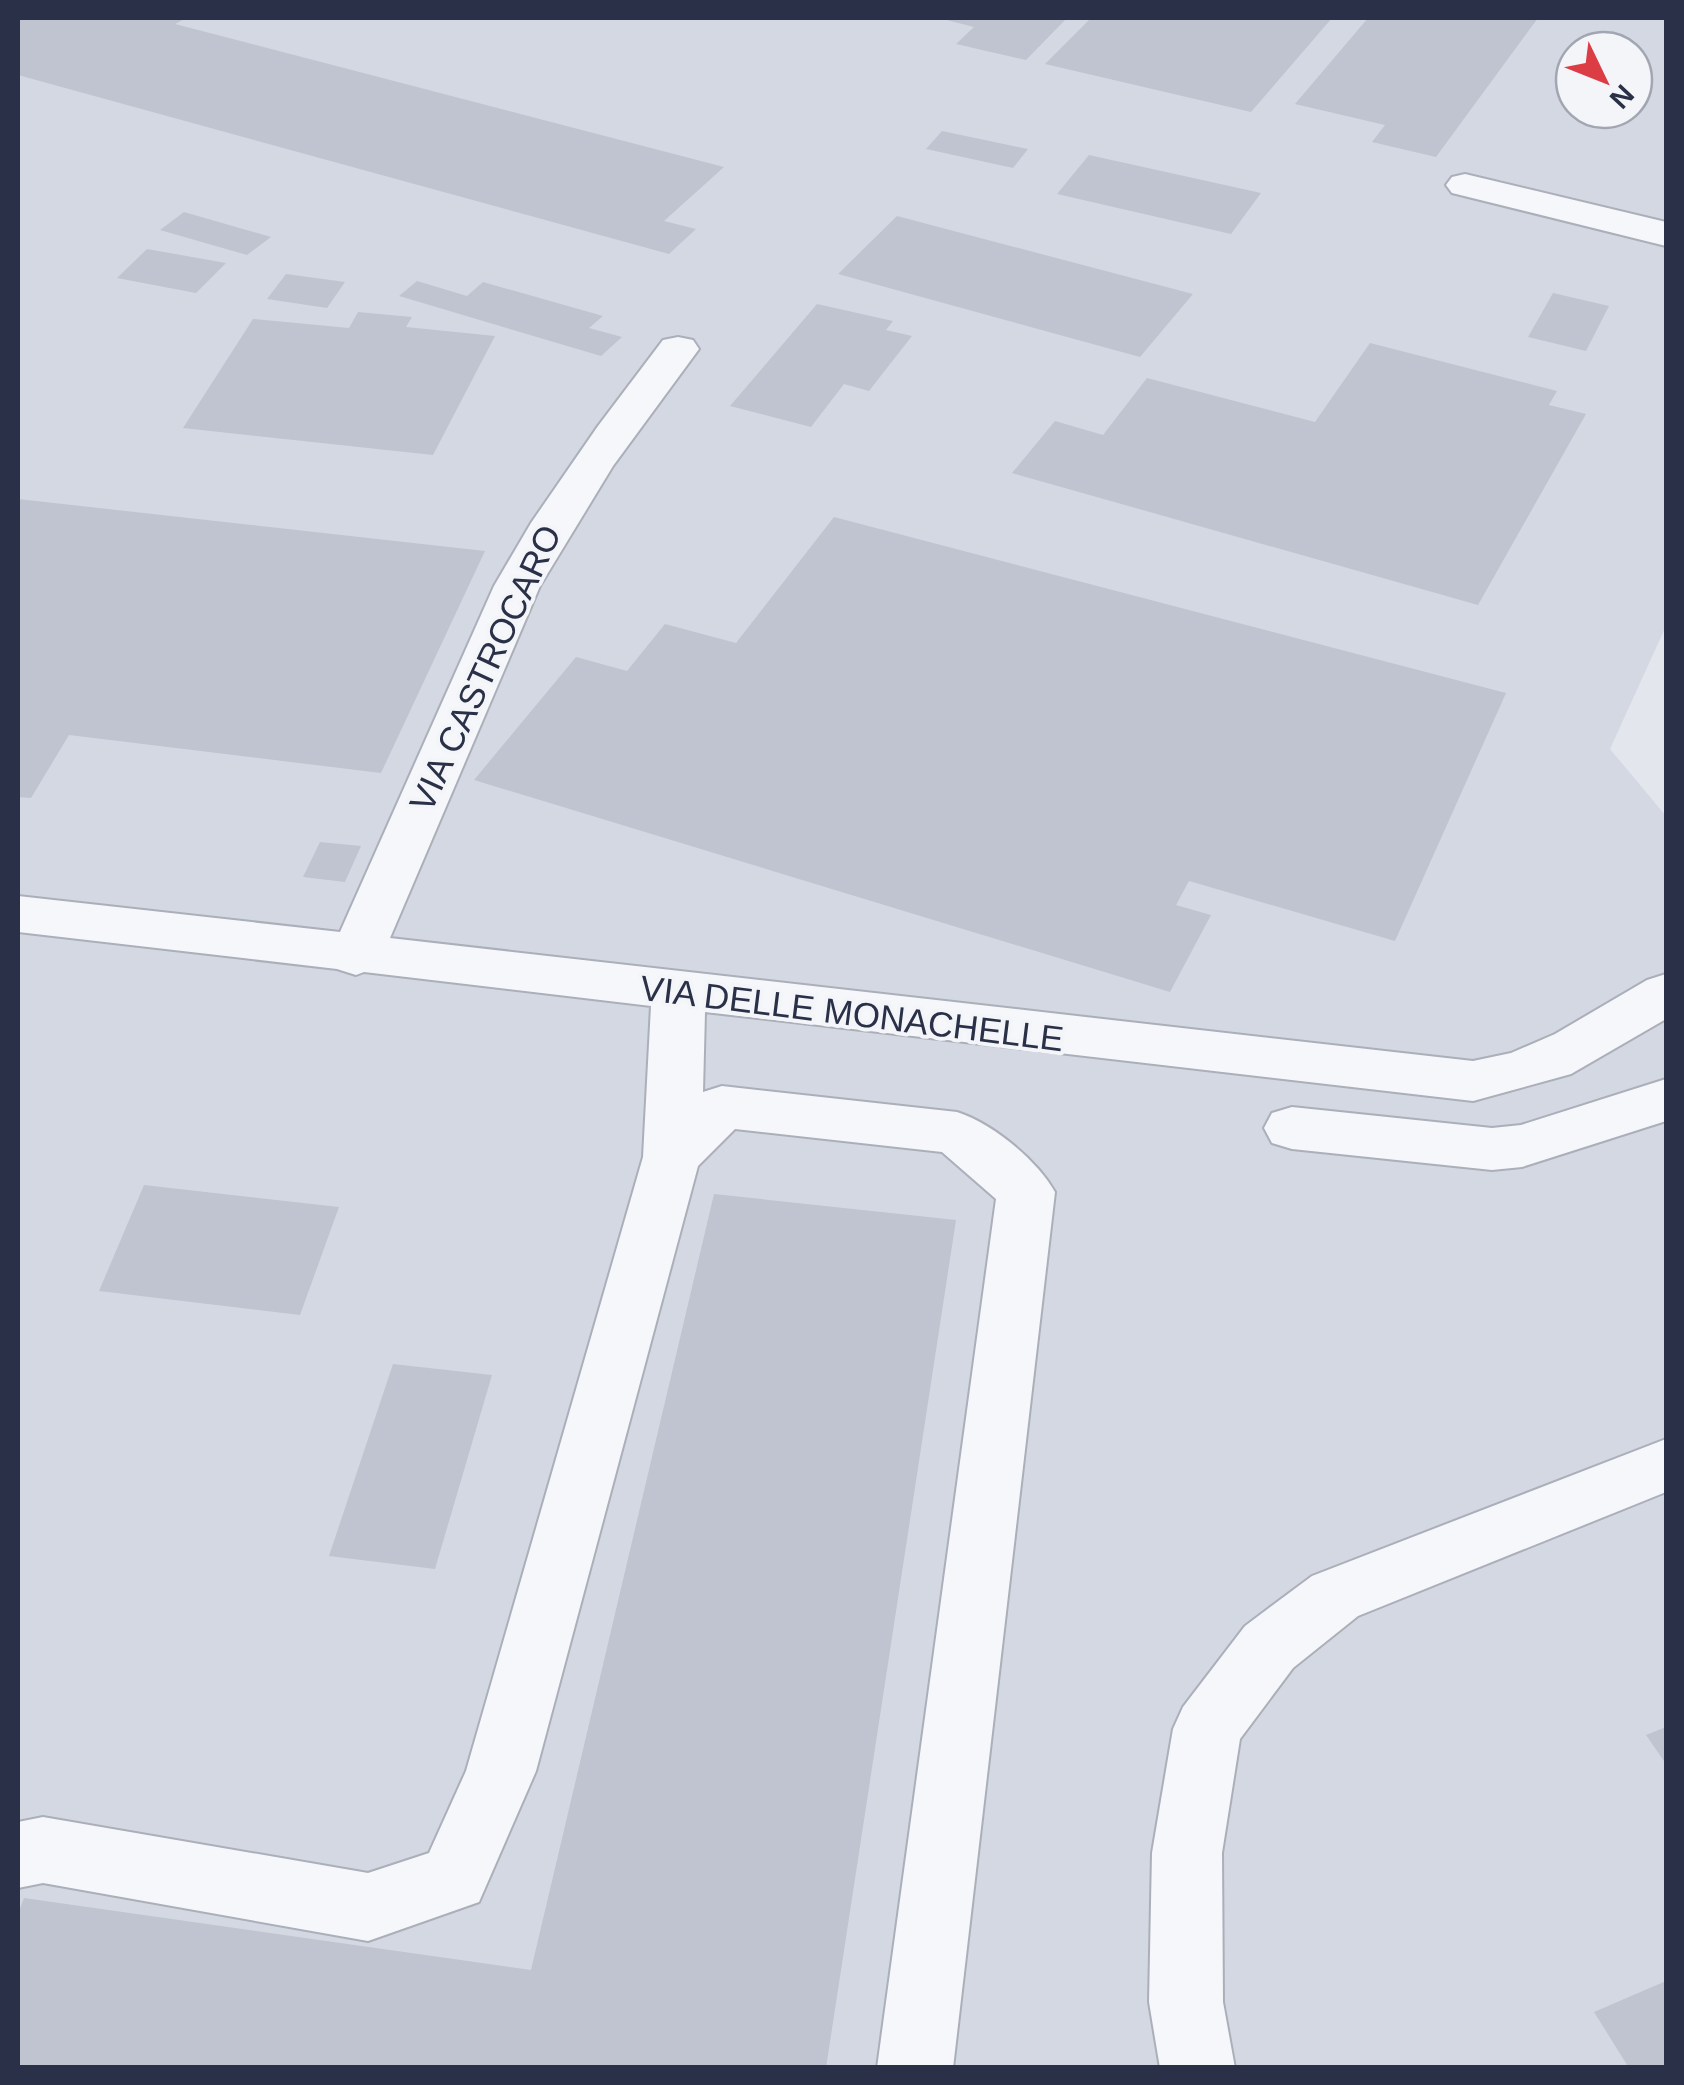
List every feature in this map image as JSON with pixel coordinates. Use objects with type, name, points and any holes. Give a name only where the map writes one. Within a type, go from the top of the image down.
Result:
[{"type":"street","points":[[1465,186],[1666,234]]},
{"type":"street","name":"VIA CASTROCARO","points":[[356,956],[517,586],[588,466],[678,349]]},
{"type":"street","name":"VIA DELLE MONACHELLE","points":[[18,914],[1473,1082],[1518,1073],[1572,1052],[1666,992]]},
{"type":"street","points":[[18,1855],[44,1850],[368,1907],[454,1878],[501,1772],[672,1158],[679,993]]},
{"type":"street","points":[[1292,1128],[1492,1149],[1522,1146],[1666,1100]]},
{"type":"street","points":[[672,1158],[722,1108],[957,1134],[1026,1192],[915,2068]]},
{"type":"street","points":[[1198,2068],[1186,2002],[1187,1853],[1208,1729],[1269,1646],[1336,1596],[1666,1465]]},
{"type":"shaded area","points":[[18,18],[1666,18],[1666,626],[1610,749],[1666,816],[1666,2067],[18,2067]]},
{"type":"building","points":[[18,18],[186,18],[175,24],[724,167],[664,221],[696,229],[669,254],[18,75]]},
{"type":"building","points":[[939,18],[1067,18],[1026,60],[956,44],[974,27]]},
{"type":"building","points":[[1091,18],[1332,18],[1251,112],[1045,64]]},
{"type":"building","points":[[1368,18],[1538,18],[1436,157],[1372,142],[1385,125],[1295,104]]},
{"type":"building","points":[[942,131],[1028,149],[1013,168],[926,149]]},
{"type":"building","points":[[1089,155],[1261,193],[1231,234],[1057,194]]},
{"type":"building","points":[[184,212],[271,237],[247,255],[160,230]]},
{"type":"building","points":[[897,216],[1193,294],[1140,357],[838,274]]},
{"type":"building","points":[[147,249],[226,263],[196,293],[117,278]]},
{"type":"building","points":[[286,274],[345,282],[327,308],[267,299]]},
{"type":"building","points":[[417,281],[467,296],[483,282],[603,316],[589,328],[622,337],[601,356],[399,296]]},
{"type":"building","points":[[1553,293],[1609,306],[1586,351],[1528,337]]},
{"type":"building","points":[[817,304],[893,321],[886,330],[912,336],[869,391],[844,384],[811,427],[730,406]]},
{"type":"building","points":[[358,312],[412,317],[406,327],[495,336],[433,455],[183,428],[253,319],[349,328]]},
{"type":"building","points":[[1370,343],[1557,391],[1549,405],[1586,414],[1478,605],[1012,473],[1055,421],[1103,435],[1147,378],[1315,422]]},
{"type":"building","points":[[18,499],[485,551],[381,773],[69,735],[31,798],[18,797]]},
{"type":"building","points":[[834,517],[1506,693],[1395,941],[1189,881],[1176,905],[1211,915],[1170,992],[474,780],[576,657],[627,671],[665,624],[736,643]]},
{"type":"building","points":[[320,842],[361,846],[345,882],[303,877]]},
{"type":"building","points":[[144,1185],[339,1207],[300,1315],[99,1291]]},
{"type":"building","points":[[714,1194],[956,1220],[826,2068],[18,2068],[18,1914],[24,1898],[531,1970]]},
{"type":"building","points":[[393,1364],[492,1375],[435,1569],[329,1556]]},
{"type":"building","points":[[1666,1727],[1666,1764],[1646,1735]]},
{"type":"building","points":[[1666,1981],[1666,2068],[1629,2068],[1594,2012]]}]
